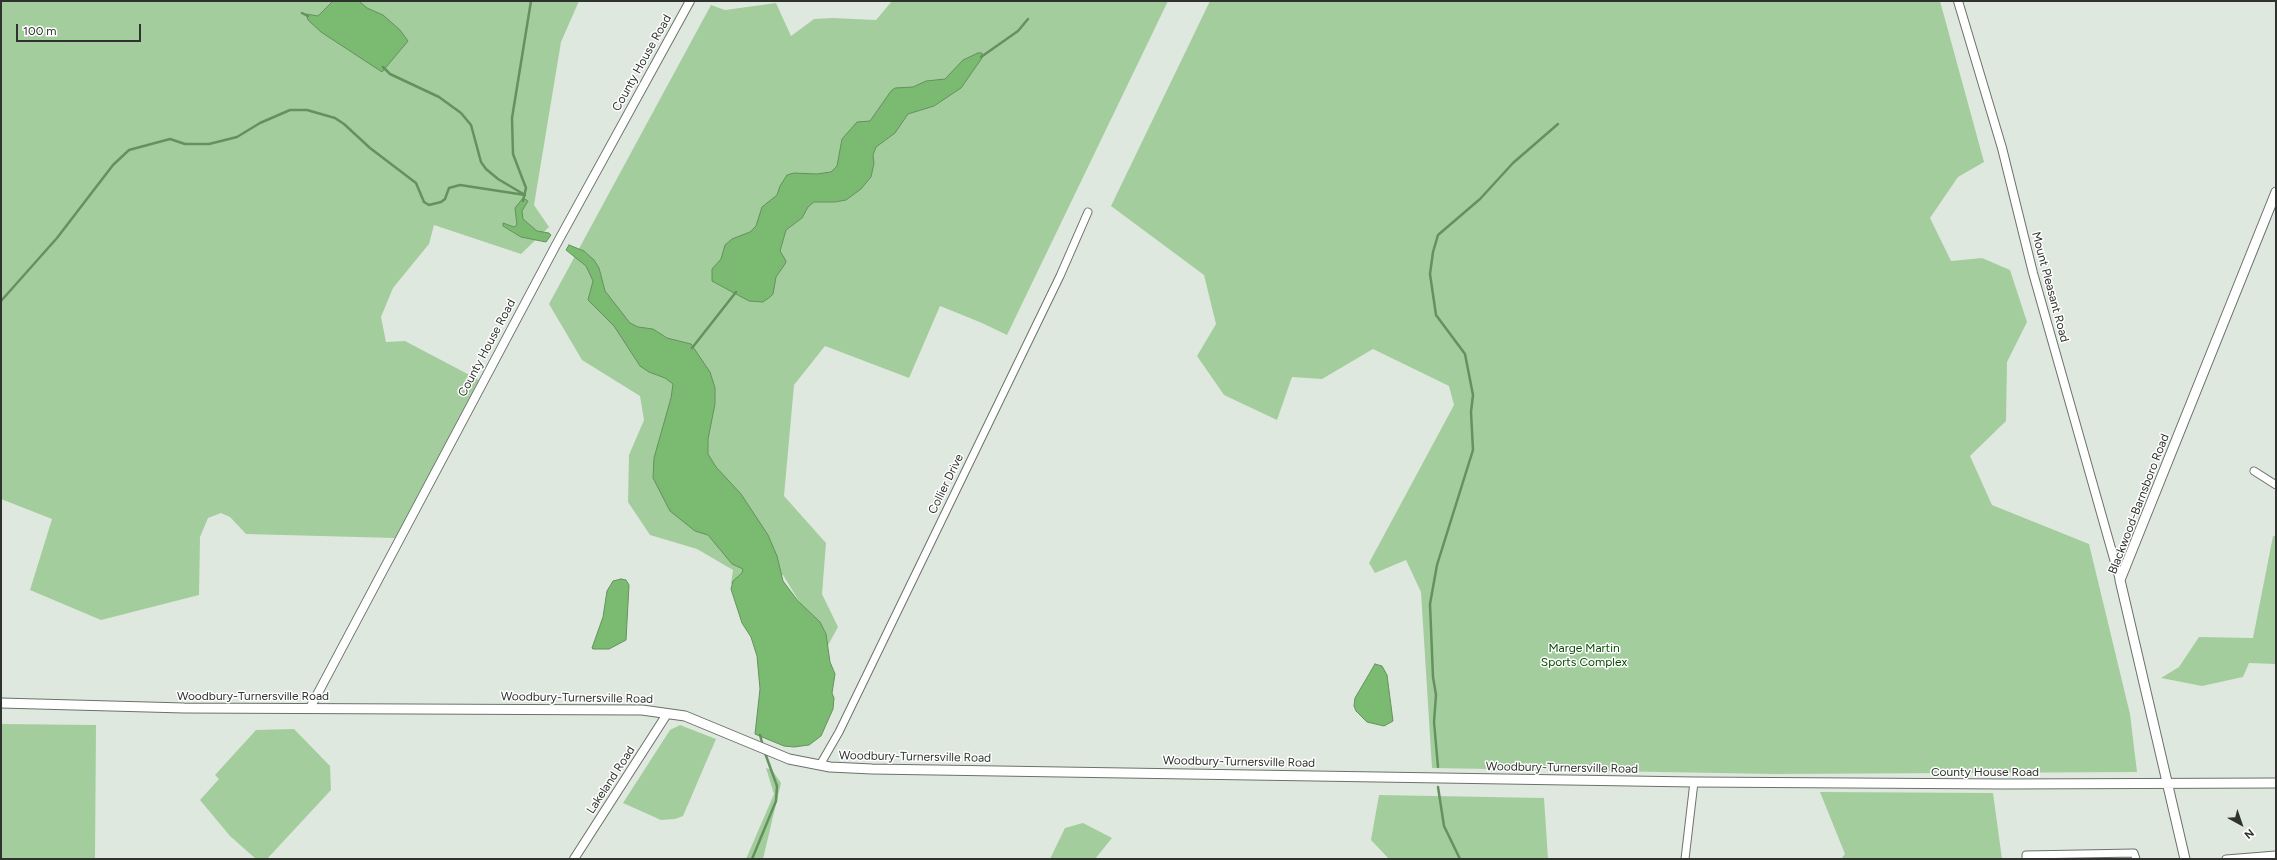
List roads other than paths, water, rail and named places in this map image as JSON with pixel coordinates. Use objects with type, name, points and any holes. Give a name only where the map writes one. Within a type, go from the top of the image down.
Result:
[{"type":"main road","name":"Blackwood-Barnsboro Road","points":[[2185,859],[2166,784],[2120,580],[2276,192]]},
{"type":"main road","name":"Woodbury-Turnersville Road","points":[[1,703],[184,708],[640,710],[685,716],[779,755],[802,762],[843,768],[892,770],[1162,772],[1694,782]]},
{"type":"main road","name":"County House Road","points":[[1694,782],[2276,783]]},
{"type":"street","name":"County House Road","points":[[310,708],[540,275],[690,1]]},
{"type":"street","name":"Mount Pleasant Road","points":[[1958,1],[2002,148],[2031,265],[2120,580]]},
{"type":"street","name":"Collier Drive","points":[[820,765],[839,732],[1060,276],[1088,212]]},
{"type":"street","points":[[2254,471],[2276,485]]},
{"type":"street","name":"Lakeland Road","points":[[574,859],[668,714]]},
{"type":"street","points":[[1685,859],[1694,782]]},
{"type":"street","points":[[2026,859],[2026,856],[2134,853],[2136,859]]},
{"type":"street","points":[[2226,859],[2276,855]]},
{"type":"waterway","points":[[523,201],[526,188],[513,154],[512,118],[531,1]]},
{"type":"waterway","points":[[302,13],[308,16]]},
{"type":"waterway","points":[[981,57],[1018,31],[1028,19]]},
{"type":"waterway","points":[[383,67],[390,74],[439,97],[461,113],[471,125],[481,162],[486,169],[498,179],[525,195]]},
{"type":"waterway","points":[[1,301],[57,238],[113,165],[129,150],[170,139],[185,144],[209,144],[237,137],[260,123],[290,110],[307,110],[335,118],[344,124],[370,148],[416,183],[424,202],[429,205],[441,202],[445,199],[449,188],[460,185],[525,195]]},
{"type":"waterway","points":[[1438,767],[1434,722],[1436,695],[1433,677],[1430,604],[1437,565],[1473,450],[1471,412],[1473,395],[1465,354],[1436,315],[1430,274],[1433,252],[1438,235],[1480,199],[1513,163],[1558,124]]},
{"type":"waterway","points":[[692,348],[736,292]]},
{"type":"waterway","points":[[760,735],[763,746]]},
{"type":"waterway","points":[[752,859],[776,801],[777,786],[765,753]]},
{"type":"waterway","points":[[1438,787],[1444,826],[1460,859]]},
{"type":"park label","name":"Marge Martin Sports Complex","points":[[1584,655]]}]
